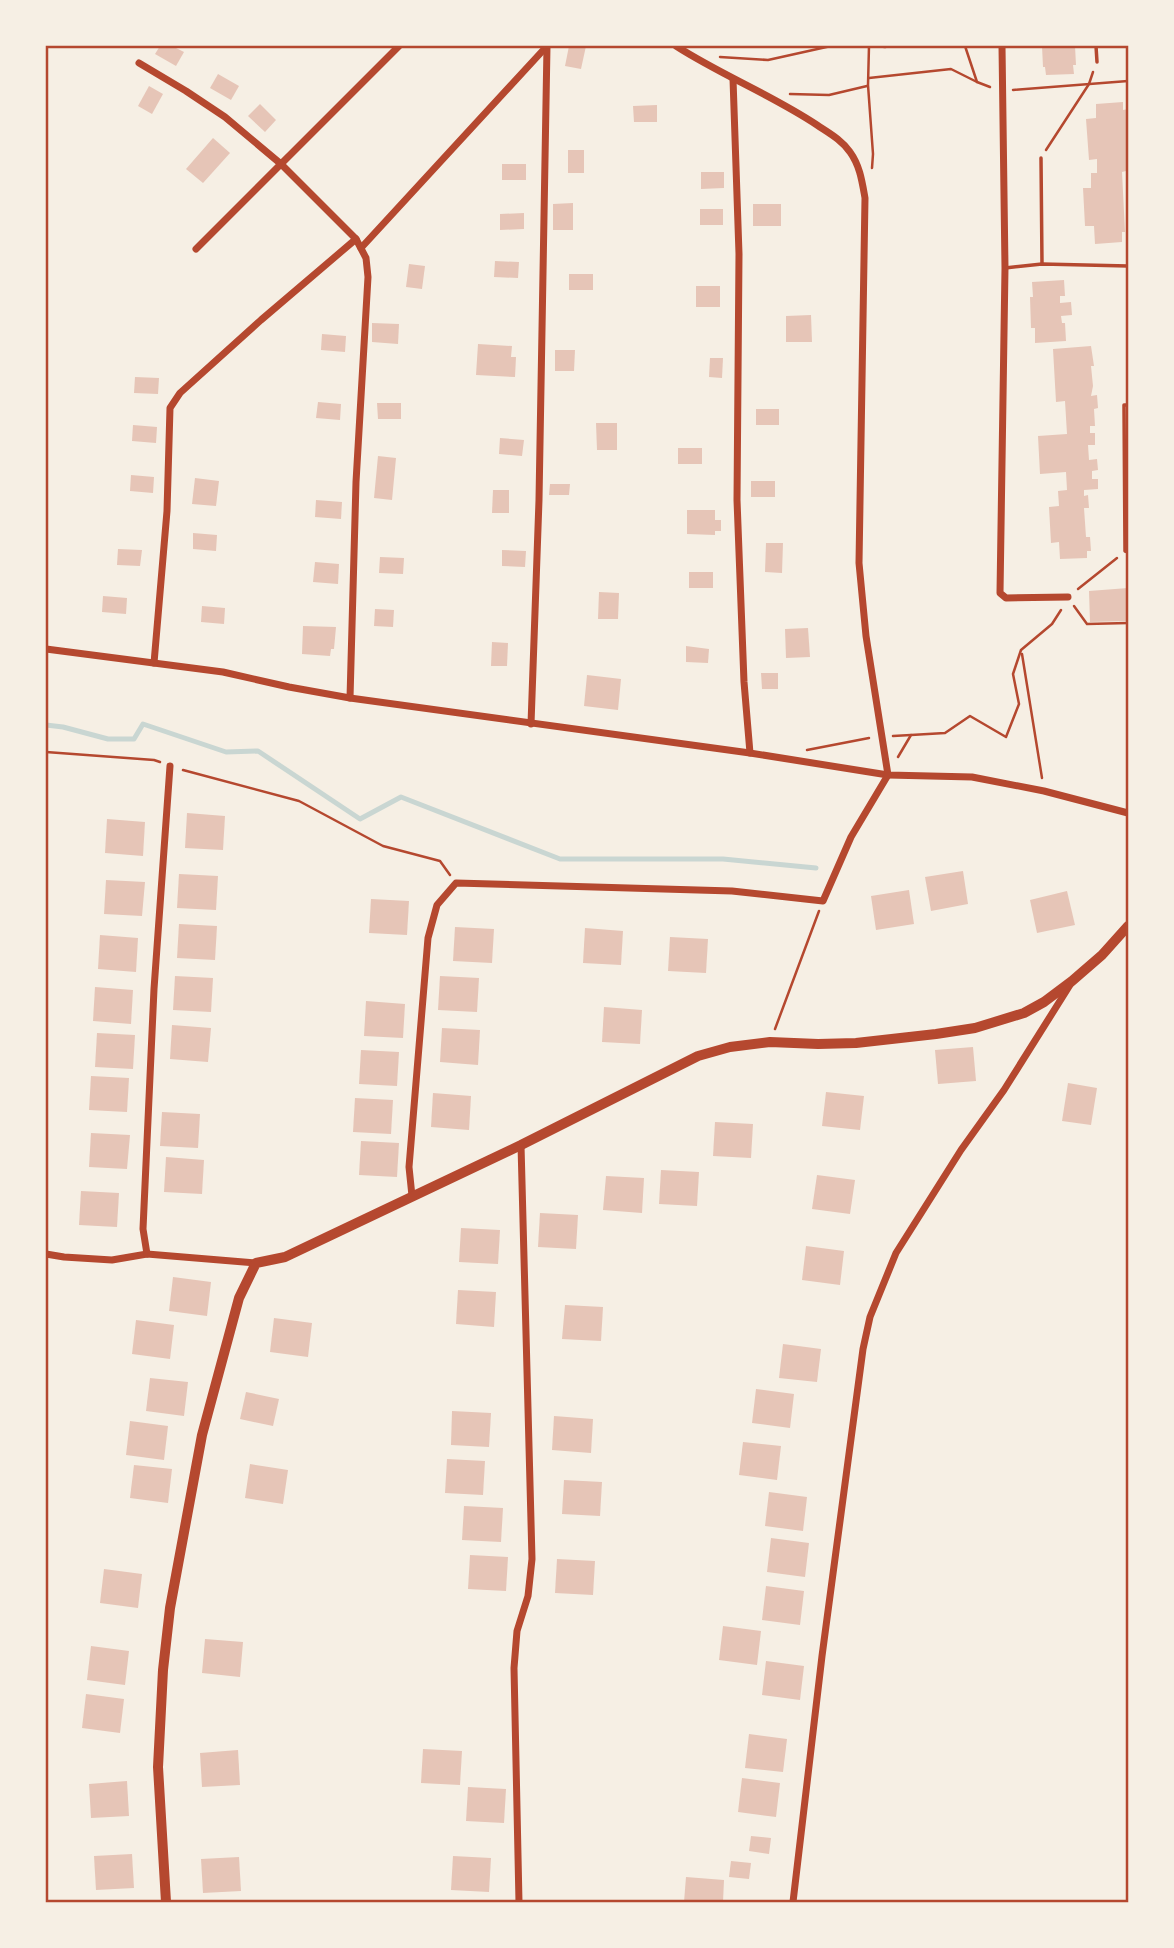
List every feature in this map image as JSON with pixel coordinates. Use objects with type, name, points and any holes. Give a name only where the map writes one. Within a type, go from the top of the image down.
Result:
[{"type":"street","points":[[196,249],[399,46]]},
{"type":"street","points":[[361,248],[547,46]]},
{"type":"street","points":[[531,724],[540,486],[547,46]]},
{"type":"street","points":[[412,1196],[409,1167],[428,938],[437,905],[456,883],[733,891],[823,901],[851,837],[888,775],[866,636],[859,563],[864,198],[860,170],[843,143],[784,103],[733,79],[676,46]]},
{"type":"street","points":[[1002,46],[1005,268],[1000,593],[1006,598],[1068,597]]},
{"type":"street","points":[[139,64],[225,117],[281,164],[356,239],[366,258],[368,277],[356,482],[350,698]]},
{"type":"street","points":[[733,79],[738,254],[737,500],[744,682],[750,753]]},
{"type":"street","points":[[154,663],[167,511],[170,408],[188,386],[356,239]]},
{"type":"street","points":[[46,649],[223,672],[350,698],[750,753],[888,775],[972,776],[1129,813]]},
{"type":"street","points":[[147,1254],[143,1228],[154,989],[170,766]]},
{"type":"street","points":[[46,1254],[112,1260],[147,1254],[256,1263],[285,1256],[521,1145],[698,1056],[730,1047],[770,1042],[856,1043],[975,1028],[1024,1013],[1072,981],[1102,955],[1129,926]]},
{"type":"street","points":[[793,1902],[822,1656],[861,1363],[870,1317],[884,1277],[901,1244],[1072,981]]},
{"type":"street","points":[[519,1902],[514,1668],[517,1631],[528,1596],[532,1559],[521,1145]]},
{"type":"street","points":[[166,1902],[158,1767],[163,1670],[170,1608],[202,1435],[239,1298],[256,1263]]},
{"type":"lane","points":[[1096,46],[1097,62]]},
{"type":"lane","points":[[1041,158],[1042,264]]},
{"type":"lane","points":[[1005,268],[1042,264],[1129,266]]},
{"type":"lane","points":[[1127,552],[1124,405],[1129,405]]},
{"type":"path","points":[[718,57],[768,60],[831,46]]},
{"type":"path","points":[[864,198],[873,154],[868,85],[869,46]]},
{"type":"path","points":[[876,46],[890,46]]},
{"type":"path","points":[[965,46],[978,82]]},
{"type":"path","points":[[1041,158],[1089,84],[1097,62]]},
{"type":"path","points":[[868,78],[951,69],[1002,91],[1129,81]]},
{"type":"path","points":[[791,94],[829,95],[868,85]]},
{"type":"path","points":[[804,750],[881,736],[945,733],[970,716],[1006,737],[1019,704],[1013,674],[1021,650],[1052,624],[1068,597],[1127,552]]},
{"type":"path","points":[[1068,597],[1087,624],[1129,623]]},
{"type":"path","points":[[1021,650],[1040,762]]},
{"type":"path","points":[[888,775],[911,735]]},
{"type":"path","points":[[46,752],[154,760],[299,801],[383,846],[440,861],[456,883]]},
{"type":"path","points":[[770,1042],[823,901]]},
{"type":"building","points":[[160,46],[172,46],[184,52],[176,66],[155,54]]},
{"type":"building","points":[[569,46],[586,46],[581,69],[565,66]]},
{"type":"building","points":[[1042,46],[1075,46],[1074,74],[1046,75]]},
{"type":"building","points":[[218,74],[239,86],[231,100],[210,88]]},
{"type":"building","points":[[149,86],[163,94],[152,114],[138,106]]},
{"type":"building","points":[[1123,102],[1123,110],[1128,109],[1128,165],[1126,171],[1122,172],[1125,232],[1122,232],[1122,242],[1095,244],[1094,226],[1085,226],[1083,188],[1091,188],[1091,173],[1097,173],[1097,159],[1089,160],[1086,119],[1096,118],[1096,104]]},
{"type":"building","points":[[260,104],[276,120],[265,132],[248,116]]},
{"type":"building","points":[[657,105],[657,122],[634,122],[633,106]]},
{"type":"building","points":[[213,138],[230,153],[203,183],[186,169]]},
{"type":"building","points":[[568,150],[584,150],[584,173],[568,173]]},
{"type":"building","points":[[502,164],[526,164],[526,180],[502,180]]},
{"type":"building","points":[[701,172],[724,172],[724,188],[701,189]]},
{"type":"building","points":[[573,203],[573,230],[553,230],[553,204]]},
{"type":"building","points":[[753,204],[781,204],[781,226],[753,226]]},
{"type":"building","points":[[700,209],[723,209],[723,225],[700,225]]},
{"type":"building","points":[[524,213],[524,229],[500,230],[500,214]]},
{"type":"building","points":[[495,261],[519,262],[518,278],[494,277]]},
{"type":"building","points":[[409,264],[425,266],[422,289],[406,287]]},
{"type":"building","points":[[569,274],[593,274],[593,290],[569,290]]},
{"type":"building","points":[[1064,280],[1065,296],[1060,296],[1060,303],[1071,302],[1072,315],[1061,316],[1062,323],[1065,323],[1066,341],[1035,343],[1035,328],[1031,328],[1032,282]]},
{"type":"building","points":[[696,286],[720,286],[720,307],[696,307]]},
{"type":"building","points":[[811,315],[812,342],[786,342],[786,316]]},
{"type":"building","points":[[372,323],[399,324],[398,344],[372,342]]},
{"type":"building","points":[[322,334],[346,336],[345,352],[321,350]]},
{"type":"building","points":[[478,344],[512,346],[511,357],[516,357],[515,377],[476,375]]},
{"type":"building","points":[[1091,346],[1094,366],[1091,366],[1091,396],[1097,395],[1098,408],[1094,409],[1095,426],[1090,426],[1090,433],[1095,433],[1095,445],[1088,445],[1089,460],[1097,459],[1098,470],[1092,471],[1092,479],[1098,479],[1098,489],[1084,490],[1084,496],[1088,495],[1089,508],[1084,508],[1086,537],[1090,537],[1091,551],[1087,551],[1087,558],[1060,559],[1059,542],[1051,543],[1049,507],[1059,506],[1058,491],[1067,490],[1066,472],[1040,474],[1038,436],[1067,434],[1065,401],[1056,402],[1053,349]]},
{"type":"building","points":[[555,350],[575,350],[574,371],[555,371]]},
{"type":"building","points":[[710,358],[723,358],[722,378],[709,377]]},
{"type":"building","points":[[135,377],[159,378],[158,394],[134,393]]},
{"type":"building","points":[[318,402],[341,404],[340,420],[316,418]]},
{"type":"building","points":[[377,403],[401,403],[401,419],[378,419]]},
{"type":"building","points":[[756,409],[779,409],[779,425],[756,425]]},
{"type":"building","points":[[596,423],[617,423],[617,450],[597,450]]},
{"type":"building","points":[[133,425],[157,427],[156,443],[132,441]]},
{"type":"building","points":[[500,438],[524,440],[522,456],[499,454]]},
{"type":"building","points":[[678,448],[702,448],[702,464],[678,464]]},
{"type":"building","points":[[378,456],[396,458],[392,500],[374,498]]},
{"type":"building","points":[[131,475],[154,477],[153,493],[130,491]]},
{"type":"building","points":[[195,478],[219,481],[216,506],[192,504]]},
{"type":"building","points":[[751,481],[775,481],[775,497],[751,497]]},
{"type":"building","points":[[550,484],[570,484],[569,495],[549,495]]},
{"type":"building","points":[[493,490],[509,490],[509,513],[492,513]]},
{"type":"building","points":[[316,500],[342,502],[341,519],[315,517]]},
{"type":"building","points":[[687,510],[715,510],[715,520],[721,520],[721,531],[715,531],[715,535],[687,534]]},
{"type":"building","points":[[193,533],[217,535],[216,551],[193,549]]},
{"type":"building","points":[[766,543],[783,543],[782,573],[765,572]]},
{"type":"building","points":[[118,549],[142,550],[140,566],[117,565]]},
{"type":"building","points":[[502,550],[526,551],[525,567],[502,566]]},
{"type":"building","points":[[380,557],[404,558],[403,574],[379,573]]},
{"type":"building","points":[[315,562],[339,564],[338,584],[313,582]]},
{"type":"building","points":[[689,572],[713,572],[713,588],[689,588]]},
{"type":"building","points":[[1128,588],[1128,621],[1090,622],[1089,591]]},
{"type":"building","points":[[599,592],[619,593],[618,619],[598,619]]},
{"type":"building","points":[[103,596],[127,598],[126,614],[102,612]]},
{"type":"building","points":[[202,606],[225,608],[224,624],[201,622]]},
{"type":"building","points":[[375,609],[394,610],[393,627],[374,626]]},
{"type":"building","points":[[303,626],[336,627],[334,649],[331,649],[330,656],[302,654]]},
{"type":"building","points":[[808,628],[810,657],[786,658],[785,629]]},
{"type":"building","points":[[492,642],[508,643],[507,666],[491,666]]},
{"type":"building","points":[[686,646],[709,649],[708,663],[686,662]]},
{"type":"building","points":[[761,673],[778,673],[778,689],[762,689]]},
{"type":"building","points":[[587,675],[621,679],[618,710],[584,706]]},
{"type":"building","points":[[187,813],[225,816],[223,850],[185,848]]},
{"type":"building","points":[[107,819],[145,822],[143,856],[105,853]]},
{"type":"building","points":[[963,871],[968,904],[931,911],[925,877]]},
{"type":"building","points":[[179,874],[218,876],[216,910],[177,908]]},
{"type":"building","points":[[106,880],[145,882],[142,916],[104,914]]},
{"type":"building","points":[[909,890],[914,924],[876,930],[871,896]]},
{"type":"building","points":[[1067,891],[1075,925],[1037,933],[1030,900]]},
{"type":"building","points":[[371,899],[409,901],[407,935],[369,933]]},
{"type":"building","points":[[179,924],[217,926],[215,960],[177,958]]},
{"type":"building","points":[[455,927],[494,929],[492,963],[453,961]]},
{"type":"building","points":[[585,928],[623,931],[621,965],[583,963]]},
{"type":"building","points":[[100,935],[138,938],[136,972],[98,969]]},
{"type":"building","points":[[670,937],[708,939],[706,973],[668,971]]},
{"type":"building","points":[[175,976],[213,978],[211,1012],[173,1010]]},
{"type":"building","points":[[440,976],[479,978],[477,1012],[438,1010]]},
{"type":"building","points":[[95,987],[133,990],[131,1024],[93,1021]]},
{"type":"building","points":[[366,1001],[405,1004],[403,1038],[364,1036]]},
{"type":"building","points":[[604,1007],[642,1010],[640,1044],[602,1042]]},
{"type":"building","points":[[172,1025],[211,1028],[208,1062],[170,1059]]},
{"type":"building","points":[[442,1028],[480,1030],[478,1065],[440,1062]]},
{"type":"building","points":[[97,1033],[135,1035],[133,1069],[95,1067]]},
{"type":"building","points":[[973,1047],[976,1081],[938,1084],[935,1050]]},
{"type":"building","points":[[361,1050],[399,1052],[397,1086],[359,1084]]},
{"type":"building","points":[[91,1076],[129,1078],[127,1112],[89,1110]]},
{"type":"building","points":[[1068,1083],[1097,1088],[1091,1125],[1062,1121]]},
{"type":"building","points":[[826,1092],[864,1096],[860,1130],[822,1126]]},
{"type":"building","points":[[433,1093],[471,1096],[469,1130],[431,1127]]},
{"type":"building","points":[[355,1098],[393,1100],[391,1134],[353,1132]]},
{"type":"building","points":[[162,1112],[200,1114],[198,1148],[160,1146]]},
{"type":"building","points":[[715,1122],[753,1124],[751,1158],[713,1156]]},
{"type":"building","points":[[91,1133],[130,1135],[127,1169],[89,1167]]},
{"type":"building","points":[[361,1141],[399,1143],[397,1177],[359,1175]]},
{"type":"building","points":[[166,1157],[204,1160],[202,1194],[164,1192]]},
{"type":"building","points":[[661,1170],[699,1172],[697,1206],[659,1204]]},
{"type":"building","points":[[817,1175],[855,1180],[850,1214],[812,1209]]},
{"type":"building","points":[[606,1176],[644,1178],[642,1213],[603,1210]]},
{"type":"building","points":[[81,1191],[119,1193],[117,1227],[79,1225]]},
{"type":"building","points":[[540,1213],[578,1215],[576,1249],[538,1247]]},
{"type":"building","points":[[461,1228],[500,1230],[498,1264],[459,1262]]},
{"type":"building","points":[[806,1246],[844,1251],[840,1285],[802,1280]]},
{"type":"building","points":[[173,1277],[211,1282],[207,1316],[169,1311]]},
{"type":"building","points":[[458,1290],[496,1292],[494,1327],[456,1324]]},
{"type":"building","points":[[565,1305],[603,1307],[601,1341],[562,1339]]},
{"type":"building","points":[[274,1318],[312,1323],[308,1357],[270,1352]]},
{"type":"building","points":[[136,1320],[174,1325],[170,1359],[132,1354]]},
{"type":"building","points":[[783,1344],[821,1349],[817,1382],[779,1378]]},
{"type":"building","points":[[150,1378],[188,1382],[184,1416],[146,1411]]},
{"type":"building","points":[[756,1389],[794,1394],[790,1428],[752,1423]]},
{"type":"building","points":[[246,1392],[279,1399],[273,1426],[240,1419]]},
{"type":"building","points":[[452,1411],[491,1413],[489,1447],[451,1445]]},
{"type":"building","points":[[554,1416],[593,1419],[591,1453],[552,1450]]},
{"type":"building","points":[[130,1421],[168,1426],[164,1460],[126,1455]]},
{"type":"building","points":[[743,1442],[781,1446],[777,1480],[739,1475]]},
{"type":"building","points":[[447,1459],[485,1461],[483,1495],[445,1493]]},
{"type":"building","points":[[250,1464],[288,1470],[283,1504],[245,1498]]},
{"type":"building","points":[[134,1465],[172,1469],[168,1503],[130,1498]]},
{"type":"building","points":[[564,1480],[602,1482],[600,1516],[562,1514]]},
{"type":"building","points":[[769,1492],[807,1497],[803,1531],[765,1526]]},
{"type":"building","points":[[464,1506],[503,1508],[501,1542],[462,1540]]},
{"type":"building","points":[[771,1538],[809,1543],[805,1577],[767,1572]]},
{"type":"building","points":[[470,1555],[508,1557],[506,1591],[468,1589]]},
{"type":"building","points":[[557,1559],[595,1561],[593,1595],[555,1593]]},
{"type":"building","points":[[104,1569],[142,1574],[138,1608],[100,1603]]},
{"type":"building","points":[[766,1586],[804,1591],[800,1625],[762,1620]]},
{"type":"building","points":[[723,1626],[761,1631],[757,1665],[719,1660]]},
{"type":"building","points":[[205,1639],[243,1642],[240,1677],[202,1673]]},
{"type":"building","points":[[91,1646],[129,1651],[125,1685],[87,1680]]},
{"type":"building","points":[[766,1661],[804,1666],[800,1700],[762,1695]]},
{"type":"building","points":[[86,1694],[124,1699],[120,1733],[82,1728]]},
{"type":"building","points":[[749,1734],[787,1739],[783,1772],[745,1768]]},
{"type":"building","points":[[423,1749],[462,1751],[460,1785],[421,1783]]},
{"type":"building","points":[[238,1750],[240,1785],[202,1787],[200,1753]]},
{"type":"building","points":[[742,1778],[780,1783],[776,1817],[738,1812]]},
{"type":"building","points":[[127,1781],[129,1816],[91,1818],[89,1784]]},
{"type":"building","points":[[468,1787],[506,1789],[504,1823],[466,1821]]},
{"type":"building","points":[[751,1836],[771,1838],[769,1854],[749,1851]]},
{"type":"building","points":[[132,1854],[134,1888],[96,1890],[94,1856]]},
{"type":"building","points":[[453,1856],[491,1858],[489,1892],[451,1890]]},
{"type":"building","points":[[239,1857],[241,1891],[203,1893],[201,1859]]},
{"type":"building","points":[[731,1861],[751,1863],[749,1879],[729,1877]]},
{"type":"building","points":[[686,1877],[724,1880],[723,1902],[684,1902]]},
{"type":"waterway","points":[[46,725],[108,739],[134,739],[143,724],[226,752],[258,751],[360,819],[401,797],[560,859],[723,859],[816,868]]}]
